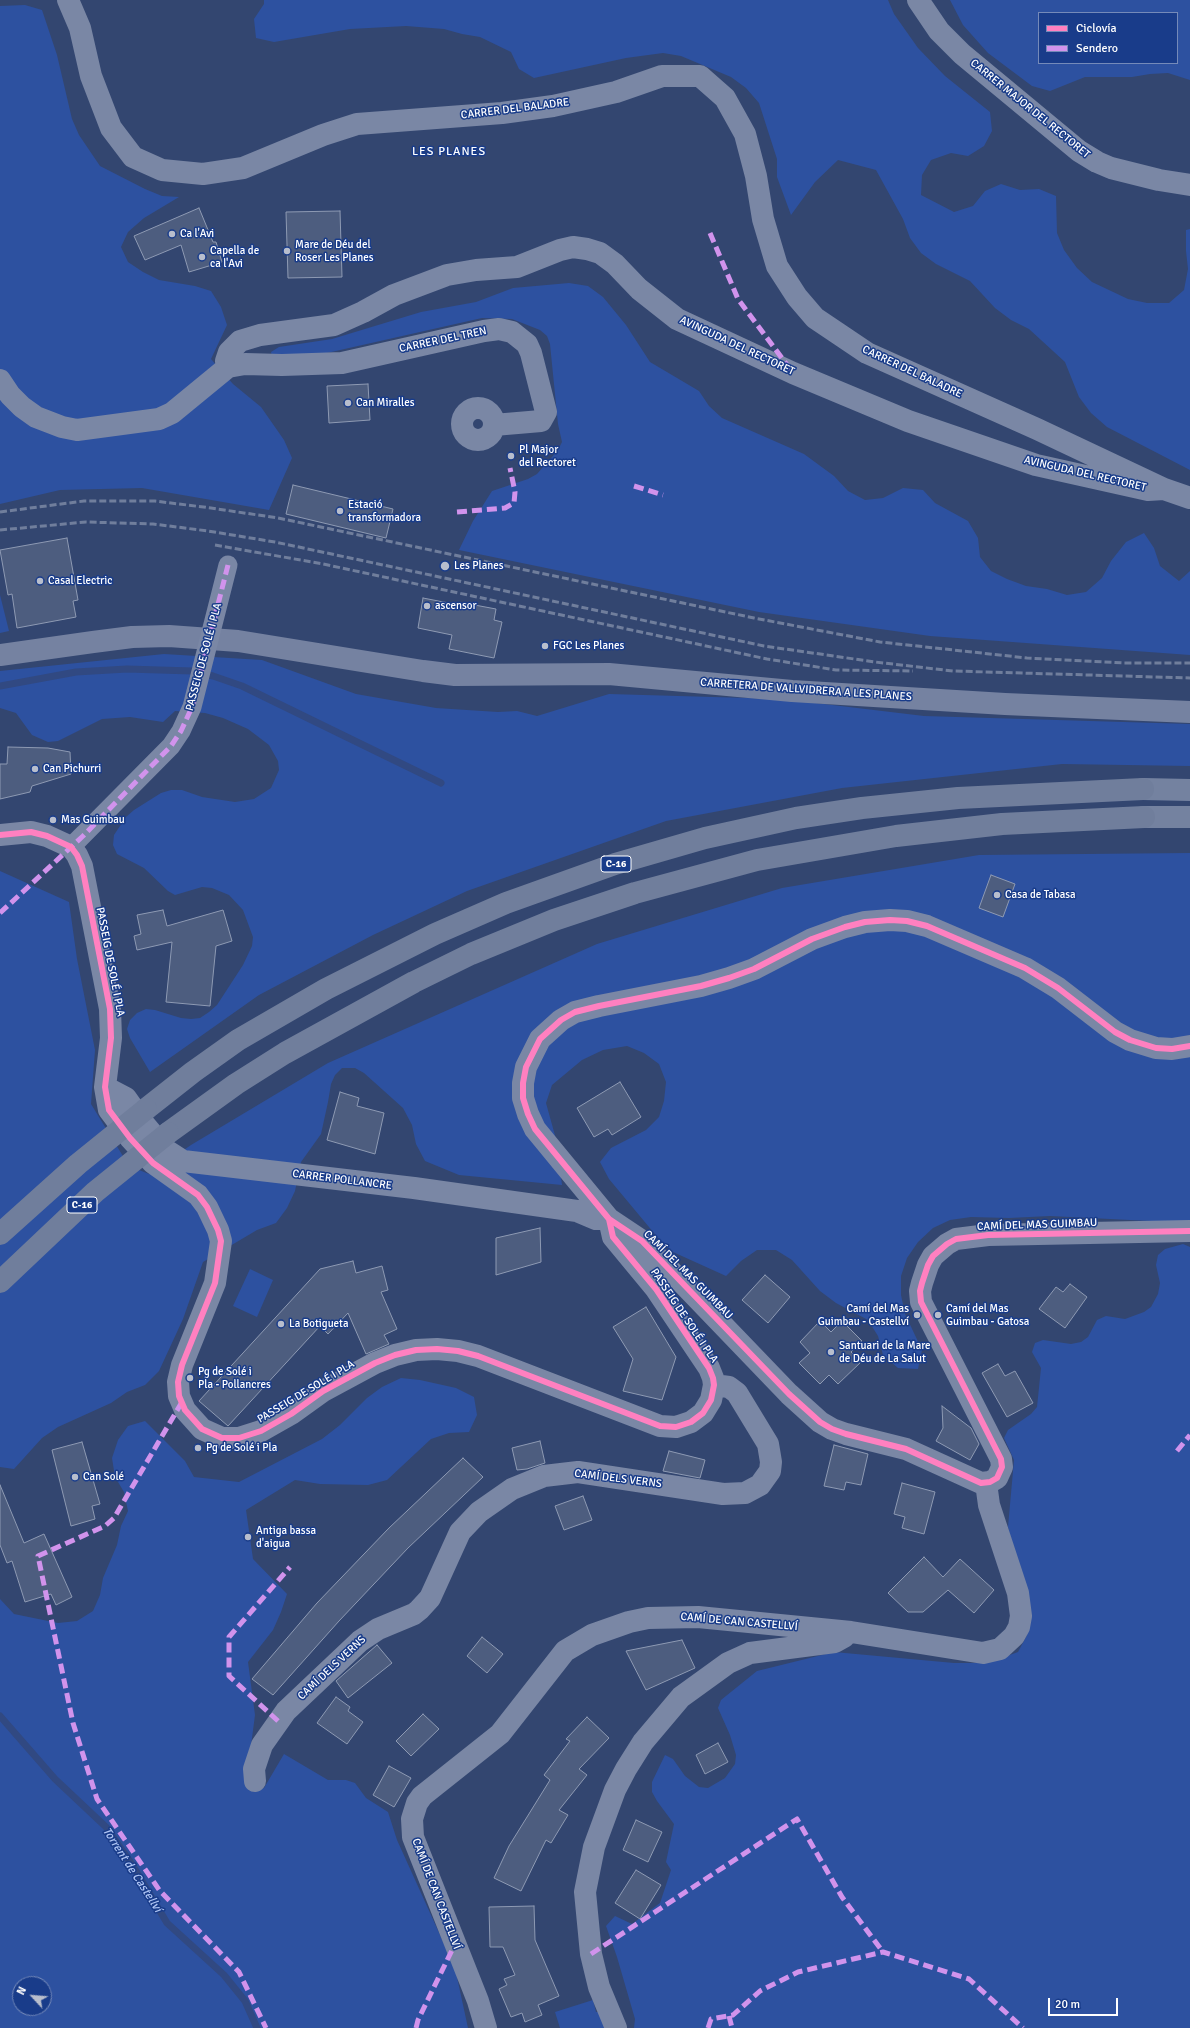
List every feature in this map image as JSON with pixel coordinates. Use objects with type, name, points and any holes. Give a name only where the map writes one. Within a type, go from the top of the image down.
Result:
[{"type":"highway","name":"C-16","points":[[0,1234],[78,1164],[193,1072],[238,1040],[326,988],[435,934],[506,903],[615,864],[705,838],[796,818],[862,808],[958,798],[1143,789],[1190,790]]},
{"type":"highway","name":"C-16","points":[[0,1282],[96,1192],[168,1133],[236,1084],[285,1053],[414,982],[471,954],[554,920],[635,893],[757,860],[889,837],[1002,824],[1144,817],[1190,817]]},
{"type":"main road","name":"CARRETERA DE VALLVIDRERA A LES PLANES","points":[[0,655],[108,640],[169,636],[238,641],[423,672],[455,675],[609,674],[792,691],[1005,704],[1190,712]]},
{"type":"street","name":"CARRER DEL BALADRE","points":[[68,0],[80,28],[91,76],[111,128],[133,157],[162,170],[203,174],[243,168],[323,135],[357,124],[531,109],[616,92],[662,76],[700,76],[725,98],[745,134],[756,176],[763,219],[777,266],[797,297],[815,318],[867,353],[1037,429],[1164,489]]},
{"type":"street","name":"CARRER MAJOR DEL RECTORET","points":[[918,0],[939,31],[962,54],[1079,151],[1097,162],[1118,170],[1158,180],[1190,185]]},
{"type":"street","name":"AVINGUDA DEL RECTORET","points":[[228,368],[226,361],[229,352],[240,341],[260,335],[334,325],[363,312],[394,295],[440,277],[476,270],[518,267],[560,250],[573,247],[600,253],[615,264],[638,289],[677,319],[793,373],[908,421],[1036,465],[1148,490],[1164,489],[1190,498]]},
{"type":"street","name":"CARRER DEL TREN","points":[[228,368],[245,364],[282,365],[342,363],[484,331],[506,330],[520,337],[531,353],[546,412],[541,421],[494,425]]},
{"type":"street","points":[[0,380],[22,407],[36,417],[62,427],[77,430],[160,419],[172,413],[228,368]]},
{"type":"street","name":"PASSEIG DE SOLÉ I PLA","points":[[228,565],[192,707],[181,731],[171,746],[70,847],[77,855],[82,866],[110,1009],[111,1038],[105,1087],[109,1110],[130,1138],[153,1163],[198,1195],[207,1207],[218,1230],[221,1241],[215,1283],[182,1365],[178,1382],[179,1396],[190,1417],[202,1428],[215,1436],[239,1438],[261,1431],[360,1370],[394,1355],[416,1350],[437,1349],[458,1351],[478,1356],[660,1426],[676,1427],[697,1418],[711,1400],[714,1386],[708,1368],[656,1289],[614,1237],[609,1219]]},
{"type":"street","points":[[0,835],[32,832],[47,836],[70,847]]},
{"type":"street","name":"CAMÍ DEL MAS GUIMBAU","points":[[1190,1046],[1166,1049],[1143,1046],[1115,1032],[1058,988],[1025,968],[927,926],[907,921],[890,920],[865,922],[845,927],[812,939],[754,969],[701,986],[575,1012],[562,1020],[540,1039],[526,1067],[524,1098],[528,1114],[546,1145],[609,1219],[642,1241],[788,1394],[820,1422],[832,1429],[846,1434],[906,1449],[977,1482],[986,1483],[993,1480],[999,1475],[1002,1463],[1000,1456],[921,1302],[920,1292],[922,1283],[928,1264],[933,1256],[947,1244],[956,1239],[988,1235],[1190,1231]]},
{"type":"street","name":"CARRER POLLANCRE","points":[[105,1087],[126,1098],[145,1125],[166,1150],[183,1161],[414,1188],[577,1212],[596,1219],[609,1219]]},
{"type":"street","name":"CAMÍ DELS VERNS","points":[[255,1781],[254,1769],[256,1759],[269,1733],[282,1716],[360,1641],[378,1629],[420,1610],[430,1598],[460,1532],[488,1505],[512,1490],[544,1476],[578,1472],[730,1494],[745,1493],[760,1485],[770,1471],[771,1462],[768,1444],[736,1394],[729,1387],[714,1386]]},
{"type":"street","name":"CAMÍ DE CAN CASTELLVÍ","points":[[486,2028],[478,2001],[413,1837],[412,1819],[414,1811],[422,1796],[500,1734],[565,1651],[592,1635],[610,1627],[648,1618],[685,1617],[851,1632],[983,1653],[1000,1649],[1014,1636],[1019,1627],[1021,1616],[1018,1593],[989,1505],[986,1483]]},
{"type":"street","points":[[616,2028],[599,1987],[591,1954],[585,1892],[594,1847],[615,1790],[626,1769],[643,1742],[673,1706],[697,1683],[728,1663],[750,1653],[835,1642],[851,1632]]},
{"type":"shaded area","points":[[264,0],[888,0],[894,14],[918,48],[945,76],[990,112],[992,131],[984,146],[968,156],[951,153],[931,160],[922,175],[921,195],[954,212],[973,206],[985,191],[1001,184],[1020,190],[1039,189],[1056,196],[1057,233],[1064,250],[1077,268],[1092,282],[1128,299],[1147,303],[1169,303],[1184,290],[1188,269],[1186,230],[1190,229],[1190,470],[1107,427],[1091,413],[1079,397],[1065,362],[1029,329],[1011,320],[995,308],[970,281],[936,264],[921,253],[910,238],[903,219],[876,170],[838,160],[815,182],[791,215],[777,177],[777,159],[759,103],[746,88],[731,77],[681,56],[663,53],[626,58],[534,78],[519,69],[511,52],[480,37],[444,29],[406,26],[350,29],[274,42],[256,38],[254,19],[264,4]]},
{"type":"shaded area","points":[[950,0],[1190,0],[1190,80],[1168,73],[1132,77],[1085,77],[1050,91],[1032,86],[988,53],[963,25]]},
{"type":"shaded area","points":[[25,5],[42,10],[57,55],[72,119],[79,135],[100,166],[162,196],[179,197],[144,218],[128,232],[121,247],[128,262],[143,272],[159,280],[195,286],[211,291],[221,307],[227,325],[211,359],[233,384],[261,407],[284,440],[292,458],[269,510],[142,488],[60,490],[0,504],[0,6]]},
{"type":"shaded area","points":[[569,283],[588,286],[603,297],[626,325],[650,362],[699,391],[709,406],[722,418],[804,454],[834,476],[848,491],[865,500],[883,498],[903,488],[923,490],[935,503],[968,521],[978,538],[980,557],[991,571],[1007,579],[1026,586],[1047,589],[1067,595],[1086,592],[1102,578],[1111,561],[1126,542],[1144,533],[1154,548],[1160,566],[1179,581],[1190,571],[1190,655],[930,636],[759,612],[459,550],[473,521],[492,491],[528,479],[537,474],[558,450],[562,442],[558,424],[550,344],[547,336],[540,330],[512,319],[482,318],[318,355],[273,361],[271,352],[279,347],[332,339],[421,312],[476,302],[513,288]]},
{"type":"shaded area","points":[[0,595],[9,631],[0,633]]},
{"type":"shaded area","points":[[164,654],[262,660],[356,694],[436,708],[498,712],[517,711],[537,716],[609,694],[782,699],[924,716],[1190,724],[1190,766],[1062,764],[842,788],[666,821],[467,891],[373,935],[259,995],[150,1072],[130,1038],[127,1029],[130,1020],[137,1013],[146,1009],[191,1019],[200,1018],[209,1012],[217,1005],[243,965],[252,946],[253,937],[243,910],[229,895],[212,888],[202,887],[175,895],[168,891],[144,868],[117,854],[113,845],[114,835],[126,817],[134,810],[161,793],[171,790],[182,790],[202,797],[235,802],[254,799],[271,788],[279,770],[278,761],[269,745],[248,729],[223,718],[205,713],[175,711],[163,722],[130,717],[102,719],[58,741],[48,742],[32,735],[16,713],[0,708],[0,671]]},
{"type":"shaded area","points":[[1190,853],[1190,1223],[1050,1216],[1009,1218],[971,1217],[950,1220],[933,1228],[918,1242],[907,1258],[901,1276],[901,1295],[905,1314],[922,1350],[918,1369],[898,1368],[883,1355],[878,1336],[868,1320],[836,1303],[820,1291],[792,1260],[776,1250],[757,1250],[741,1261],[726,1276],[673,1252],[659,1239],[609,1179],[600,1162],[611,1148],[646,1130],[659,1117],[664,1101],[666,1082],[659,1064],[644,1053],[627,1046],[603,1050],[582,1060],[552,1085],[546,1103],[556,1139],[562,1185],[459,1175],[425,1161],[416,1144],[412,1125],[403,1108],[364,1073],[355,1068],[342,1068],[335,1075],[331,1084],[321,1134],[301,1162],[295,1191],[287,1208],[276,1223],[257,1230],[203,1262],[183,1319],[159,1371],[145,1385],[127,1392],[111,1403],[58,1427],[42,1438],[14,1469],[0,1467],[0,871],[69,902],[77,959],[95,1050],[91,1104],[129,1166],[149,1174],[191,1145],[328,1063],[597,944],[782,888],[979,855]]},
{"type":"shaded area","points":[[1183,1244],[1190,1247],[1190,2028],[634,2028],[635,2019],[617,1957],[606,1926],[615,1916],[632,1924],[660,1903],[671,1870],[666,1862],[674,1824],[652,1792],[652,1782],[665,1755],[673,1759],[685,1776],[699,1787],[708,1788],[725,1778],[735,1764],[736,1755],[730,1735],[718,1708],[721,1700],[757,1671],[834,1652],[954,1663],[988,1663],[1018,1652],[1027,1635],[1025,1603],[1008,1527],[1014,1460],[1004,1438],[1008,1430],[1031,1414],[1037,1407],[1041,1368],[1032,1352],[1035,1343],[1043,1340],[1071,1344],[1081,1342],[1088,1337],[1097,1320],[1106,1316],[1125,1319],[1144,1312],[1151,1307],[1158,1294],[1160,1283],[1156,1265],[1158,1255],[1165,1249]]},
{"type":"shaded area","points":[[250,1269],[273,1280],[257,1317],[233,1306]]},
{"type":"shaded area","points":[[401,1378],[420,1380],[456,1388],[474,1397],[477,1415],[469,1432],[449,1433],[431,1439],[387,1480],[368,1485],[320,1484],[295,1480],[246,1510],[253,1559],[287,1594],[273,1630],[248,1662],[255,1715],[249,1761],[256,1791],[264,1788],[284,1754],[328,1780],[346,1780],[355,1783],[366,1798],[388,1812],[397,1840],[455,1968],[468,2028],[0,2028],[0,1599],[14,1614],[58,1623],[77,1621],[93,1611],[100,1595],[103,1578],[117,1545],[121,1526],[128,1511],[124,1492],[115,1477],[112,1458],[118,1440],[128,1426],[145,1421],[185,1461],[194,1477],[239,1482],[322,1439],[340,1425],[367,1398],[382,1387]]},
{"type":"shaded area","points":[[593,2000],[596,2012],[606,2011],[609,2028],[560,2028],[555,2012]]},
{"type":"building","name":"Ca l'Avi","points":[[199,208],[213,242],[216,242],[222,262],[189,272],[181,245],[145,260],[134,236]]},
{"type":"building","points":[[340,211],[342,277],[288,278],[286,212]]},
{"type":"building","name":"Can Miralles","points":[[368,384],[370,420],[329,423],[327,386]]},
{"type":"building","name":"Estació transformadora","points":[[293,485],[393,509],[386,538],[286,514]]},
{"type":"building","name":"Casal Electric","points":[[67,538],[78,600],[73,601],[76,617],[17,628],[12,594],[8,595],[0,550]]},
{"type":"building","points":[[423,598],[464,606],[464,603],[496,609],[494,620],[502,622],[494,658],[449,649],[452,635],[418,628]]},
{"type":"building","name":"Can Pichurri","points":[[8,747],[48,748],[70,752],[71,774],[32,786],[30,792],[0,799],[0,764],[7,764]]},
{"type":"building","name":"Casa de Tabasa","points":[[991,875],[1015,884],[1003,917],[979,908]]},
{"type":"building","points":[[163,910],[167,926],[223,910],[232,941],[216,946],[210,1006],[166,1002],[172,942],[137,950],[134,936],[141,934],[137,915]]},
{"type":"building","points":[[620,1082],[641,1117],[612,1135],[608,1129],[594,1137],[577,1108]]},
{"type":"building","points":[[340,1092],[359,1098],[357,1106],[384,1113],[375,1154],[327,1140]]},
{"type":"building","points":[[540,1228],[541,1262],[496,1275],[496,1238]]},
{"type":"building","points":[[353,1261],[356,1273],[382,1266],[388,1290],[381,1292],[397,1329],[384,1335],[389,1344],[366,1354],[348,1313],[328,1334],[320,1326],[228,1426],[199,1401],[320,1269]]},
{"type":"building","points":[[765,1275],[790,1297],[768,1323],[742,1300]]},
{"type":"building","points":[[1070,1284],[1087,1297],[1065,1328],[1039,1309],[1056,1287],[1063,1292]]},
{"type":"building","points":[[646,1307],[676,1357],[662,1400],[623,1391],[633,1359],[613,1327]]},
{"type":"building","name":"Santuari de la Mare de Déu de La Salut","points":[[820,1321],[831,1332],[842,1321],[862,1341],[851,1352],[861,1362],[838,1384],[829,1375],[820,1384],[799,1363],[810,1353],[800,1342]]},
{"type":"building","points":[[998,1364],[1005,1376],[1015,1371],[1033,1403],[1007,1417],[982,1373]]},
{"type":"building","points":[[942,1406],[971,1428],[979,1444],[970,1460],[936,1441],[943,1428]]},
{"type":"building","points":[[540,1441],[545,1463],[527,1469],[517,1470],[512,1448]]},
{"type":"building","name":"Can Solé","points":[[82,1442],[100,1504],[92,1506],[95,1519],[71,1526],[52,1450]]},
{"type":"building","points":[[834,1445],[868,1454],[861,1485],[846,1482],[844,1490],[824,1486]]},
{"type":"building","points":[[669,1451],[705,1460],[700,1478],[663,1471]]},
{"type":"building","points":[[463,1458],[483,1477],[408,1548],[339,1621],[273,1695],[252,1679],[317,1603],[389,1528]]},
{"type":"building","points":[[902,1483],[935,1492],[924,1534],[902,1528],[905,1517],[894,1514]]},
{"type":"building","points":[[0,1485],[24,1543],[44,1534],[72,1597],[56,1605],[51,1594],[25,1602],[12,1561],[7,1563],[0,1545]]},
{"type":"building","points":[[583,1496],[592,1520],[564,1530],[555,1506]]},
{"type":"building","points":[[924,1557],[943,1577],[960,1559],[994,1590],[974,1613],[948,1590],[923,1612],[908,1612],[888,1593]]},
{"type":"building","points":[[482,1637],[503,1654],[487,1673],[467,1656]]},
{"type":"building","points":[[682,1640],[695,1668],[646,1690],[626,1651]]},
{"type":"building","points":[[377,1645],[392,1663],[348,1698],[336,1681]]},
{"type":"building","points":[[336,1697],[350,1707],[348,1711],[363,1722],[347,1744],[317,1723]]},
{"type":"building","points":[[423,1714],[439,1729],[411,1756],[396,1741]]},
{"type":"building","points":[[587,1717],[609,1738],[579,1769],[587,1775],[559,1810],[568,1815],[551,1843],[546,1840],[521,1891],[494,1878],[509,1846],[550,1780],[544,1775],[570,1741],[566,1739]]},
{"type":"building","points":[[718,1743],[728,1762],[705,1774],[696,1755]]},
{"type":"building","points":[[389,1766],[411,1778],[394,1807],[373,1795]]},
{"type":"building","points":[[636,1820],[662,1832],[648,1862],[623,1850]]},
{"type":"building","points":[[636,1870],[661,1885],[640,1919],[615,1903]]},
{"type":"building","points":[[534,1906],[535,1940],[559,1996],[538,2005],[542,2015],[525,2022],[522,2013],[511,2017],[499,1989],[507,1985],[504,1979],[515,1975],[503,1947],[490,1947],[489,1907]]},
{"type":"waterway","points":[[0,686],[76,672],[127,669],[192,671],[213,676],[242,686],[441,783]]},
{"type":"waterway","name":"Torrent de Castellví","points":[[0,1716],[55,1779],[106,1827],[133,1866],[167,1923],[224,1975],[245,2001],[257,2028]]},
{"type":"railway","points":[[0,512],[84,501],[155,501],[211,508],[278,518],[754,618],[880,642],[1027,658],[1124,663],[1190,663]]},
{"type":"railway","points":[[0,530],[86,522],[153,524],[275,542],[764,646],[875,662],[953,671],[1190,678]]},
{"type":"railway","points":[[215,545],[323,564],[767,659],[836,670],[913,671]]},
{"type":"marked path","points":[[710,233],[738,299],[793,373]]},
{"type":"marked path","points":[[457,512],[505,508],[514,503],[515,492],[510,468]]},
{"type":"marked path","points":[[634,486],[663,495]]},
{"type":"marked path","points":[[0,913],[83,836],[171,746],[181,731],[192,707],[228,565]]},
{"type":"marked path","points":[[182,1402],[114,1518],[105,1526],[38,1556],[73,1723],[97,1799],[160,1891],[239,1972],[266,2028]]},
{"type":"marked path","points":[[1177,1451],[1190,1435]]},
{"type":"marked path","points":[[278,1721],[229,1676],[229,1637],[290,1567]]},
{"type":"marked path","points":[[591,1954],[797,1819],[842,1897],[883,1952]]},
{"type":"marked path","points":[[416,2028],[418,2020],[455,1944]]},
{"type":"marked path","points":[[708,2028],[711,2019],[733,2015],[760,1991],[798,1972],[883,1952],[969,1979],[1023,2028]]},
{"type":"marked path","points":[[729,2016],[732,2028]]},
{"type":"cycle path","points":[[0,835],[31,832],[47,836],[71,847],[77,855],[82,866],[110,1009],[111,1038],[105,1087],[109,1110],[130,1138],[153,1163],[198,1195],[207,1207],[218,1230],[221,1241],[215,1283],[182,1365],[178,1382],[179,1396],[185,1410],[202,1429],[222,1438],[239,1438],[261,1431],[291,1414],[323,1391],[375,1363],[395,1355],[416,1350],[437,1349],[458,1351],[478,1356],[660,1426],[676,1427],[691,1422],[703,1413],[711,1400],[714,1385],[709,1368],[656,1289],[613,1237],[609,1219]]},
{"type":"cycle path","points":[[1190,1046],[1172,1049],[1156,1048],[1130,1040],[1115,1032],[1058,988],[1025,968],[927,926],[907,921],[890,920],[865,922],[845,927],[812,939],[754,969],[729,978],[701,986],[575,1012],[561,1020],[540,1039],[526,1067],[523,1083],[523,1098],[535,1129],[609,1219],[642,1241],[789,1394],[820,1422],[832,1429],[846,1434],[906,1449],[981,1483],[990,1482],[997,1478],[1002,1467],[1001,1459],[921,1302],[920,1291],[922,1283],[928,1265],[933,1256],[947,1244],[956,1239],[988,1235],[1190,1231]]},
{"type":"place","name":"Ca l'Avi","points":[[172,234]]},
{"type":"place","name":"Mare de Déu del Roser Les Planes","points":[[287,251]]},
{"type":"place","name":"Capella de ca l'Avi","points":[[202,257]]},
{"type":"place","name":"Can Miralles","points":[[348,403]]},
{"type":"place","name":"Pl Major del Rectoret","points":[[511,456]]},
{"type":"place","name":"Estació transformadora","points":[[340,511]]},
{"type":"place","name":"Les Planes","points":[[445,566]]},
{"type":"place","name":"Casal Electric","points":[[40,581]]},
{"type":"place","name":"ascensor","points":[[427,606]]},
{"type":"place","name":"FGC Les Planes","points":[[545,646]]},
{"type":"place","name":"Can Pichurri","points":[[35,769]]},
{"type":"place","name":"Mas Guimbau","points":[[53,820]]},
{"type":"place","name":"Casa de Tabasa","points":[[997,895]]},
{"type":"place","name":"Camí del Mas Guimbau - Castellví","points":[[917,1315]]},
{"type":"place","name":"Camí del Mas Guimbau - Gatosa","points":[[938,1315]]},
{"type":"place","name":"La Botigueta","points":[[281,1324]]},
{"type":"place","name":"Santuari de la Mare de Déu de La Salut","points":[[831,1352]]},
{"type":"place","name":"Pg de Solé i Pla - Pollancres","points":[[190,1378]]},
{"type":"place","name":"Pg de Solé i Pla","points":[[198,1448]]},
{"type":"place","name":"Can Solé","points":[[75,1477]]},
{"type":"place","name":"Antiga bassa d'aigua","points":[[248,1537]]},
{"type":"district","name":"LES PLANES","points":[[449,152]]}]
